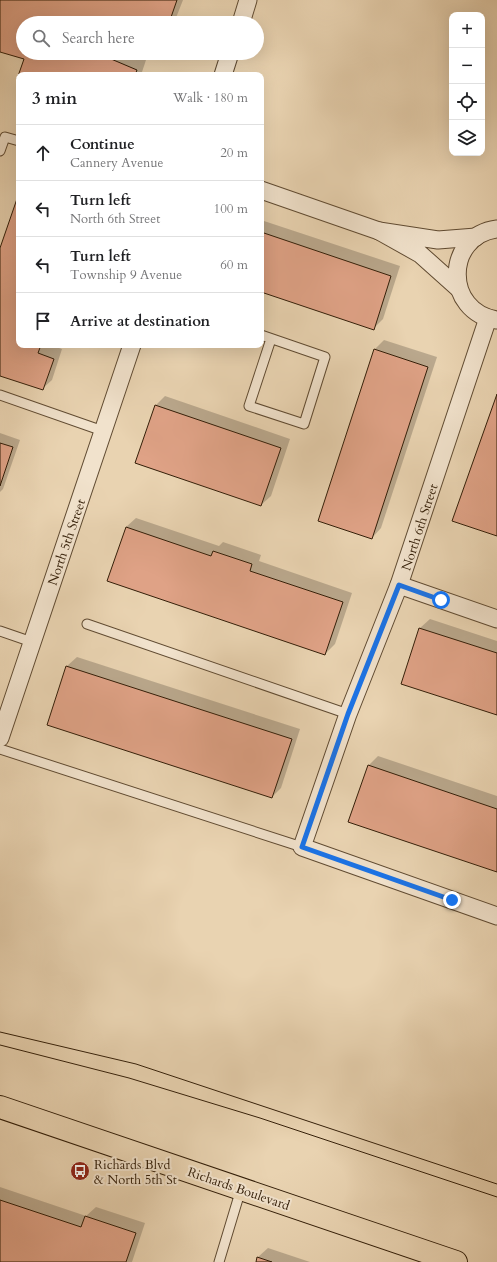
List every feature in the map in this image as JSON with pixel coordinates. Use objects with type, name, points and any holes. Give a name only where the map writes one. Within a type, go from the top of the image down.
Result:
[{"type":"main road","name":"Richards Boulevard","points":[[0,1107],[456,1262]]},
{"type":"street","points":[[242,16],[248,0]]},
{"type":"street","points":[[224,72],[228,60]]},
{"type":"street","points":[[264,191],[379,231],[420,254],[458,288],[465,301],[475,312],[493,319]]},
{"type":"street","points":[[458,288],[456,274],[458,260],[465,247],[476,237],[489,230],[497,229]]},
{"type":"street","points":[[379,231],[438,240],[476,237]]},
{"type":"street","name":"North 6th Street","points":[[302,847],[348,714],[399,585],[493,319]]},
{"type":"street","name":"North 5th Street","points":[[0,738],[131,348]]},
{"type":"street","points":[[399,585],[497,619]]},
{"type":"street","points":[[302,847],[497,916]]},
{"type":"lane","points":[[0,151],[6,137],[16,141]]},
{"type":"lane","points":[[264,336],[325,357],[304,424],[249,406],[271,339]]},
{"type":"lane","points":[[0,395],[103,431]]},
{"type":"lane","points":[[87,624],[348,714]]},
{"type":"lane","points":[[0,632],[32,642]]},
{"type":"lane","points":[[0,749],[302,847]]},
{"type":"lane","points":[[219,1262],[242,1189]]},
{"type":"building","points":[[0,0],[177,0],[171,16],[16,16],[16,57],[0,52]]},
{"type":"building","points":[[24,60],[113,60],[137,70],[136,72],[19,72]]},
{"type":"building","points":[[16,202],[16,348],[40,348],[38,353],[54,359],[43,390],[0,376],[0,248]]},
{"type":"building","points":[[264,233],[391,276],[374,330],[264,293]]},
{"type":"building","points":[[374,349],[428,367],[372,539],[318,521]]},
{"type":"building","points":[[497,394],[497,536],[452,521]]},
{"type":"building","points":[[155,405],[281,448],[261,506],[135,463]]},
{"type":"building","points":[[0,443],[13,447],[0,486]]},
{"type":"building","points":[[126,527],[211,556],[213,551],[252,564],[250,571],[343,602],[325,655],[107,581]]},
{"type":"building","points":[[419,628],[497,653],[497,715],[401,684]]},
{"type":"building","points":[[66,666],[292,739],[272,798],[47,725]]},
{"type":"building","points":[[368,765],[497,809],[497,872],[348,822]]},
{"type":"building","points":[[0,1200],[81,1227],[85,1216],[136,1233],[126,1262],[0,1262]]},
{"type":"building","points":[[257,1257],[272,1262],[256,1262]]},
{"type":"tram line","points":[[0,1032],[136,1064],[497,1184]]},
{"type":"tram line","points":[[0,1045],[129,1078],[260,1118],[497,1197]]},
{"type":"place","name":"Richards Blvd & North 5th St","points":[[80,1171]]},
{"type":"route","points":[[441,600],[399,585],[348,714],[302,847],[452,900]]}]
